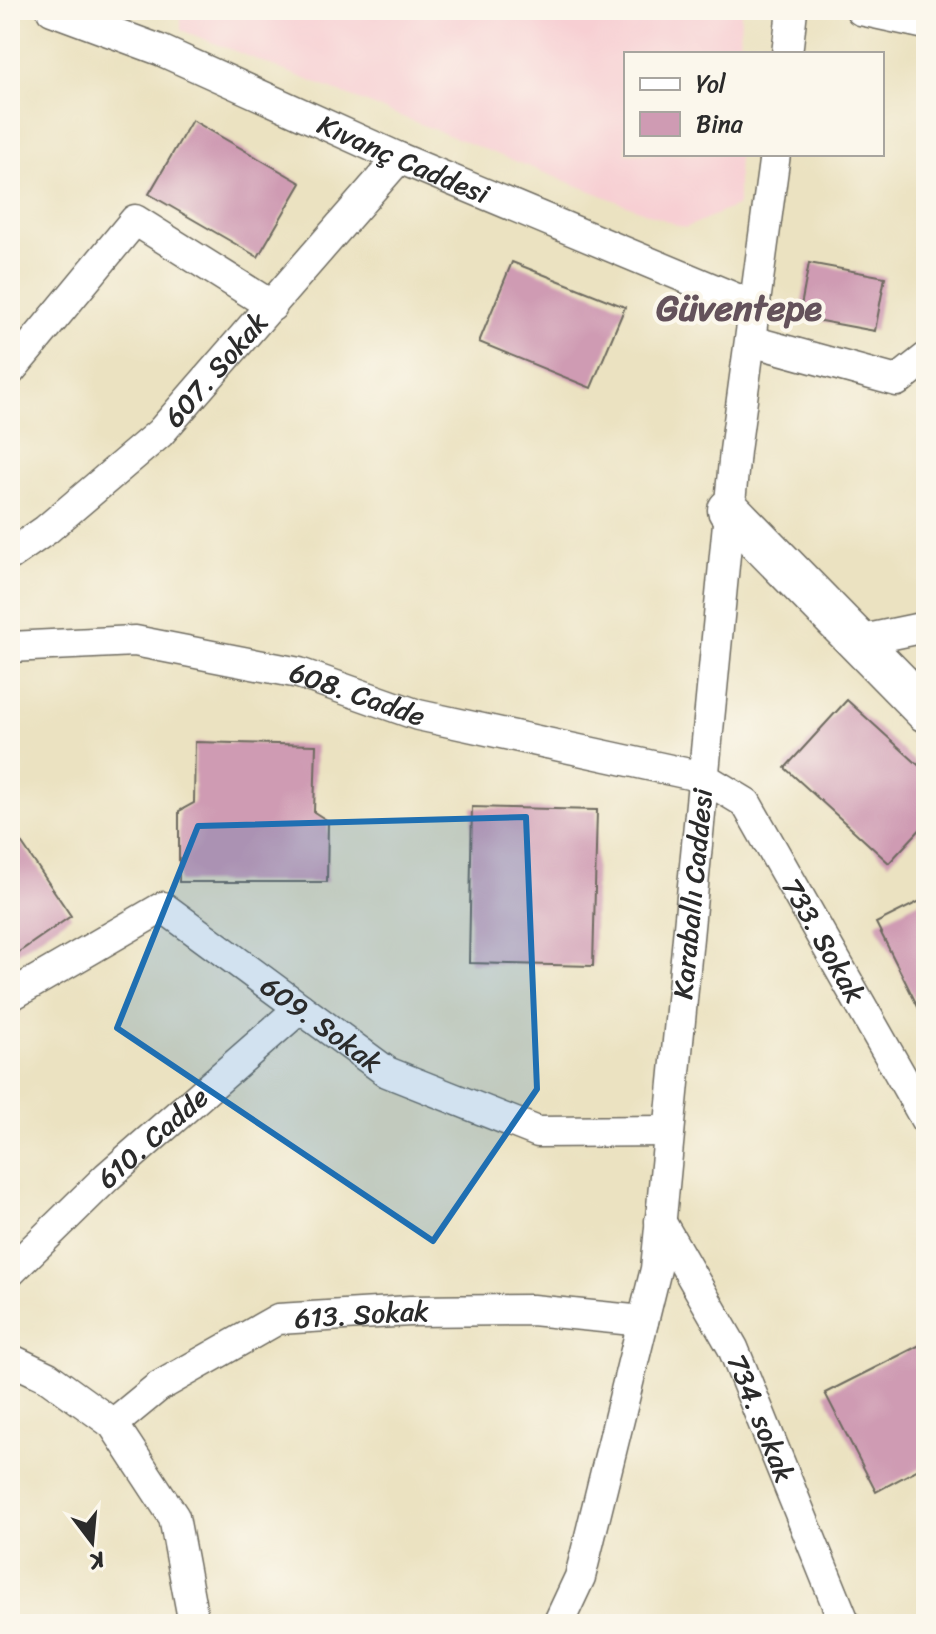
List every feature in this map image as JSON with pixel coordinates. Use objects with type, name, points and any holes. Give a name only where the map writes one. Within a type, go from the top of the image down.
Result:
[{"type":"street","name":"Kıvanç Caddesi","points":[[52,10],[160,50],[399,158],[756,307]]},
{"type":"street","points":[[787,52],[792,10]]},
{"type":"street","points":[[861,10],[926,24]]},
{"type":"street","name":"Karaballı Caddesi","points":[[558,1624],[580,1577],[656,1269],[729,510],[775,156]]},
{"type":"street","name":"607. Sokak","points":[[10,555],[46,530],[160,433],[399,158]]},
{"type":"street","points":[[10,371],[135,220],[272,306]]},
{"type":"street","points":[[751,341],[897,381],[926,358]]},
{"type":"street","points":[[729,510],[926,711]]},
{"type":"street","points":[[858,641],[926,627]]},
{"type":"street","name":"608. Cadde","points":[[10,647],[135,641],[299,673],[418,715],[703,777]]},
{"type":"street","name":"733. Sokak","points":[[703,777],[746,803],[926,1120]]},
{"type":"street","name":"609. Sokak","points":[[10,996],[163,907],[387,1072],[538,1132],[669,1131]]},
{"type":"street","name":"610. Cadde","points":[[10,1272],[107,1177],[300,1008]]},
{"type":"street","name":"734. sokak","points":[[660,1221],[733,1348],[845,1624]]},
{"type":"street","name":"613. Sokak","points":[[113,1424],[158,1387],[278,1319],[410,1311],[532,1310],[643,1321]]},
{"type":"street","points":[[10,1359],[48,1377],[113,1424],[174,1517],[194,1624]]},
{"type":"highlighted area","points":[[526,817],[537,1089],[433,1241],[117,1028],[198,826]]},
{"type":"shaded area","points":[[181,10],[741,10],[740,52],[624,52],[624,156],[738,156],[738,205],[685,228],[181,30]]},
{"type":"building","points":[[192,120],[301,183],[258,257],[149,194]]},
{"type":"building","points":[[512,262],[625,307],[591,388],[479,342]]},
{"type":"building","points":[[809,263],[885,277],[875,331],[799,317]]},
{"type":"building","points":[[847,700],[926,772],[926,823],[889,863],[785,768]]},
{"type":"building","points":[[195,742],[316,745],[314,812],[328,821],[327,882],[179,882],[179,811],[194,803]]},
{"type":"building","points":[[472,807],[597,810],[593,966],[469,963]]},
{"type":"building","points":[[10,826],[71,916],[10,958]]},
{"type":"building","points":[[926,898],[926,1023],[876,923]]},
{"type":"building","points":[[926,1342],[926,1465],[876,1492],[825,1393]]},
{"type":"district","name":"Güventepe","points":[[739,307]]}]
